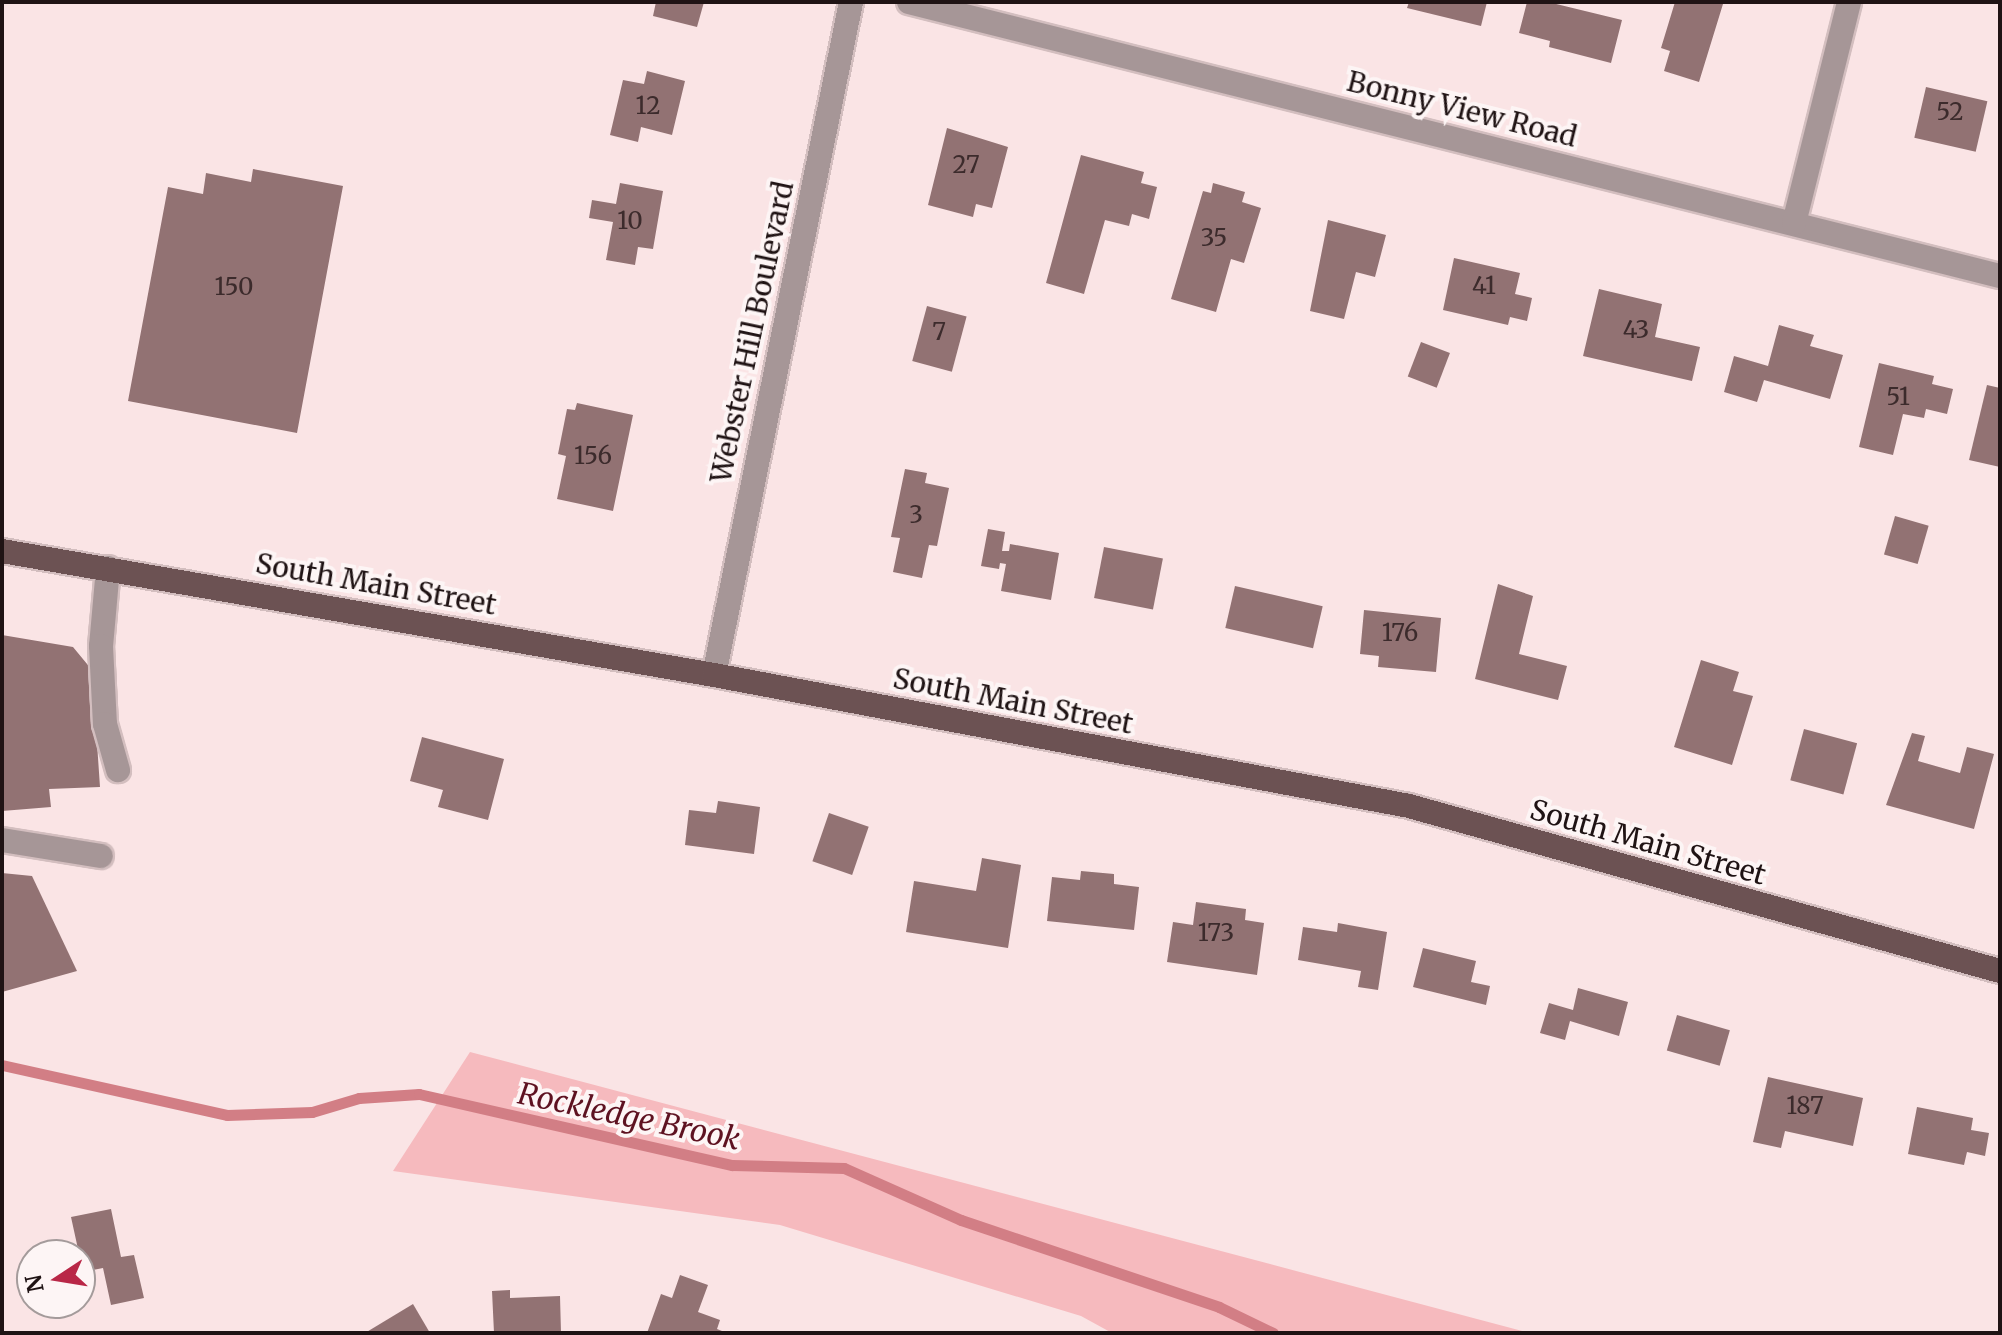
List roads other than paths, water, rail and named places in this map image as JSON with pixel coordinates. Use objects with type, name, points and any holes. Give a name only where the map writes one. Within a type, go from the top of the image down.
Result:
[{"type":"main road","name":"South Main Street","points":[[2,551],[714,675],[1409,806],[2000,971]]},
{"type":"street","name":"Webster Hill Boulevard","points":[[714,675],[851,2]]},
{"type":"street","name":"Bonny View Road","points":[[909,2],[2000,276]]},
{"type":"street","points":[[1794,223],[1849,2]]},
{"type":"street","points":[[108,568],[101,646],[105,724],[118,770]]},
{"type":"street","points":[[2,840],[101,856]]},
{"type":"waterway","name":"Rockledge Brook","points":[[2,1065],[227,1115],[312,1112],[359,1098],[419,1094],[732,1165],[844,1168],[961,1220],[1219,1307],[1273,1333]]}]
